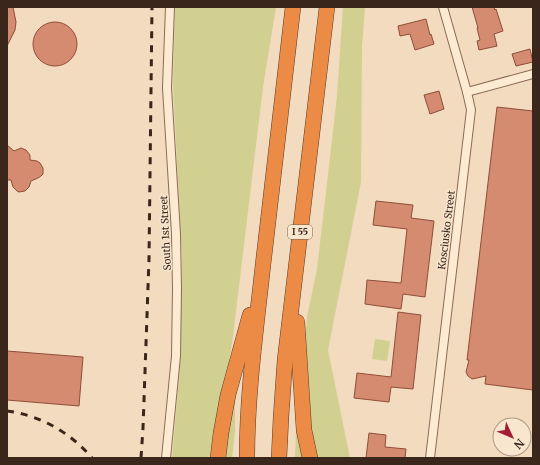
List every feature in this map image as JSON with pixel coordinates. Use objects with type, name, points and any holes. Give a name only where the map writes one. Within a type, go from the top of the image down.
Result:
[{"type":"highway","points":[[247,458],[250,380],[293,7]]},
{"type":"highway","name":"I 55","points":[[280,458],[285,360],[327,7]]},
{"type":"highway","points":[[218,458],[228,395],[263,266]]},
{"type":"highway","points":[[294,283],[304,430],[310,458]]},
{"type":"street","name":"South 1st Street","points":[[166,458],[176,356],[177,288],[176,234],[167,88],[170,7]]},
{"type":"street","name":"Kosciusko Street","points":[[430,458],[470,110],[467,92],[443,7]]},
{"type":"street","points":[[467,92],[533,74]]},
{"type":"shaded area","points":[[175,7],[276,7],[263,87],[233,336],[214,458],[172,458],[180,366],[182,256],[173,86]]},
{"type":"shaded area","points":[[343,7],[365,7],[362,46],[361,182],[328,350],[350,458],[315,458],[312,450],[305,340],[307,317],[317,269],[337,96]]},
{"type":"shaded area","points":[[375,339],[390,341],[387,361],[372,359]]},
{"type":"shaded area","points":[[233,401],[235,401],[235,432],[232,458],[224,458]]},
{"type":"shaded area","points":[[297,405],[306,458],[295,458]]},
{"type":"building","points":[[7,7],[13,7],[16,22],[15,30],[7,46]]},
{"type":"building","points":[[472,7],[494,7],[495,10],[496,9],[503,31],[494,34],[497,46],[479,50],[477,41],[480,40]]},
{"type":"building","points":[[426,19],[434,44],[415,50],[410,34],[400,36],[398,26]]},
{"type":"building","points":[[55,22],[67,26],[73,32],[77,44],[73,56],[67,62],[55,66],[43,62],[37,56],[33,44],[37,32],[43,26]]},
{"type":"building","points":[[530,49],[533,62],[516,66],[512,54]]},
{"type":"building","points":[[439,91],[444,109],[430,114],[424,95]]},
{"type":"building","points":[[497,107],[533,111],[533,390],[485,384],[486,376],[472,379],[466,372],[469,360],[467,360]]},
{"type":"building","points":[[7,145],[14,151],[21,148],[26,150],[30,155],[30,160],[37,161],[43,168],[43,174],[31,181],[29,187],[25,191],[17,191],[13,187],[11,180],[7,180]]},
{"type":"building","points":[[376,201],[413,205],[411,218],[434,221],[425,297],[403,294],[401,309],[365,304],[367,280],[401,283],[407,229],[373,225]]},
{"type":"building","points":[[398,312],[421,315],[413,389],[391,387],[389,402],[354,398],[357,373],[391,377]]},
{"type":"building","points":[[7,351],[83,357],[79,406],[7,400]]},
{"type":"building","points":[[369,433],[386,435],[385,447],[406,449],[405,458],[366,458]]},
{"type":"railway","points":[[141,458],[149,259],[152,7]]},
{"type":"railway","points":[[7,411],[19,413],[43,421],[65,433],[92,458]]}]
